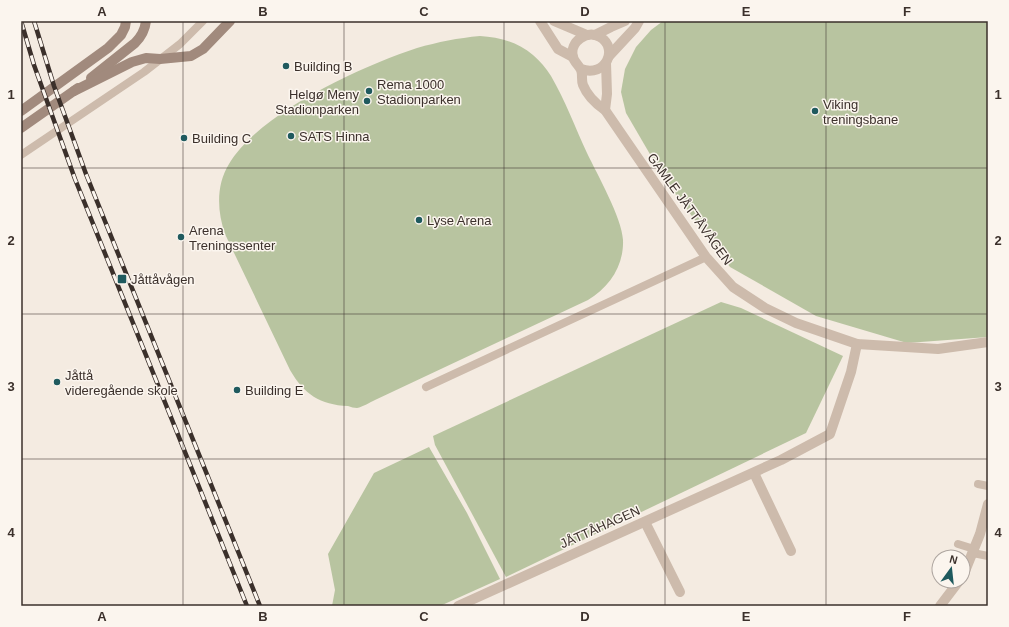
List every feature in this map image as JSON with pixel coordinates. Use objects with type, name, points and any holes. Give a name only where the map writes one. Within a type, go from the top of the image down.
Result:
[{"type":"street","points":[[21,111],[108,48],[121,35],[126,21]]},
{"type":"street","points":[[21,128],[74,91],[135,43],[140,38],[145,28],[146,21]]},
{"type":"street","points":[[74,91],[132,62],[146,58],[160,59],[191,56],[203,49],[230,21]]},
{"type":"street","name":"GAMLE JÅTTÅVÅGEN","points":[[540,21],[558,48],[573,57],[581,68],[583,85],[597,105],[605,110],[706,257],[733,287],[765,308],[796,323],[857,344],[938,349],[988,342]]},
{"type":"street","points":[[554,21],[601,38],[605,41],[609,49],[605,110]]},
{"type":"street","points":[[573,57],[575,43],[580,38],[626,21]]},
{"type":"street","points":[[581,68],[587,71],[595,71],[602,68],[639,21]]},
{"type":"street","name":"JÅTTÅHAGEN","points":[[458,606],[781,460],[830,434],[851,372],[857,344]]},
{"type":"street","points":[[754,472],[791,551]]},
{"type":"street","points":[[971,553],[988,504]]},
{"type":"street","points":[[645,522],[680,592]]},
{"type":"street","points":[[944,605],[954,589]]},
{"type":"lane","points":[[21,155],[144,72],[180,44],[203,21]]},
{"type":"lane","points":[[426,388],[706,257]]},
{"type":"lane","points":[[978,484],[988,486]]},
{"type":"lane","points":[[958,544],[963,549]]},
{"type":"lane","points":[[971,556],[988,556]]},
{"type":"green space","points":[[663,21],[988,21],[988,337],[907,343],[816,316],[730,267],[665,180],[626,113],[621,92],[625,69],[636,47],[651,30]]},
{"type":"green space","name":"Lyse Arena","points":[[480,36],[501,39],[527,50],[545,67],[551,76],[614,208],[622,231],[623,240],[623,249],[618,267],[603,289],[588,300],[364,406],[355,408],[338,405],[314,397],[301,386],[290,370],[225,234],[220,216],[219,198],[225,172],[243,145],[263,127],[287,110],[341,79],[394,56],[417,48],[448,40]]},
{"type":"green space","points":[[721,302],[741,308],[843,356],[806,433],[506,577],[435,445],[433,436]]},
{"type":"green space","points":[[429,447],[467,513],[500,579],[440,606],[332,606],[335,590],[328,554],[374,473]]},
{"type":"railway","points":[[21,21],[34,65],[75,179],[247,606]]},
{"type":"railway","points":[[34,21],[54,86],[86,174],[260,606]]},
{"type":"place","name":"Building B","points":[[286,66]]},
{"type":"place","name":"Rema 1000 Stadionparken","points":[[369,91]]},
{"type":"place","name":"Helgø Meny Stadionparken","points":[[367,101]]},
{"type":"place","name":"Viking treningsbane","points":[[815,111]]},
{"type":"place","name":"SATS Hinna","points":[[291,136]]},
{"type":"place","name":"Building C","points":[[184,138]]},
{"type":"place","name":"Lyse Arena","points":[[419,220]]},
{"type":"place","name":"Arena Treningssenter","points":[[181,237]]},
{"type":"place","name":"Jåttåvågen","points":[[122,279]]},
{"type":"place","name":"Jåttå videregående skole","points":[[57,382]]},
{"type":"place","name":"Building E","points":[[237,390]]}]
